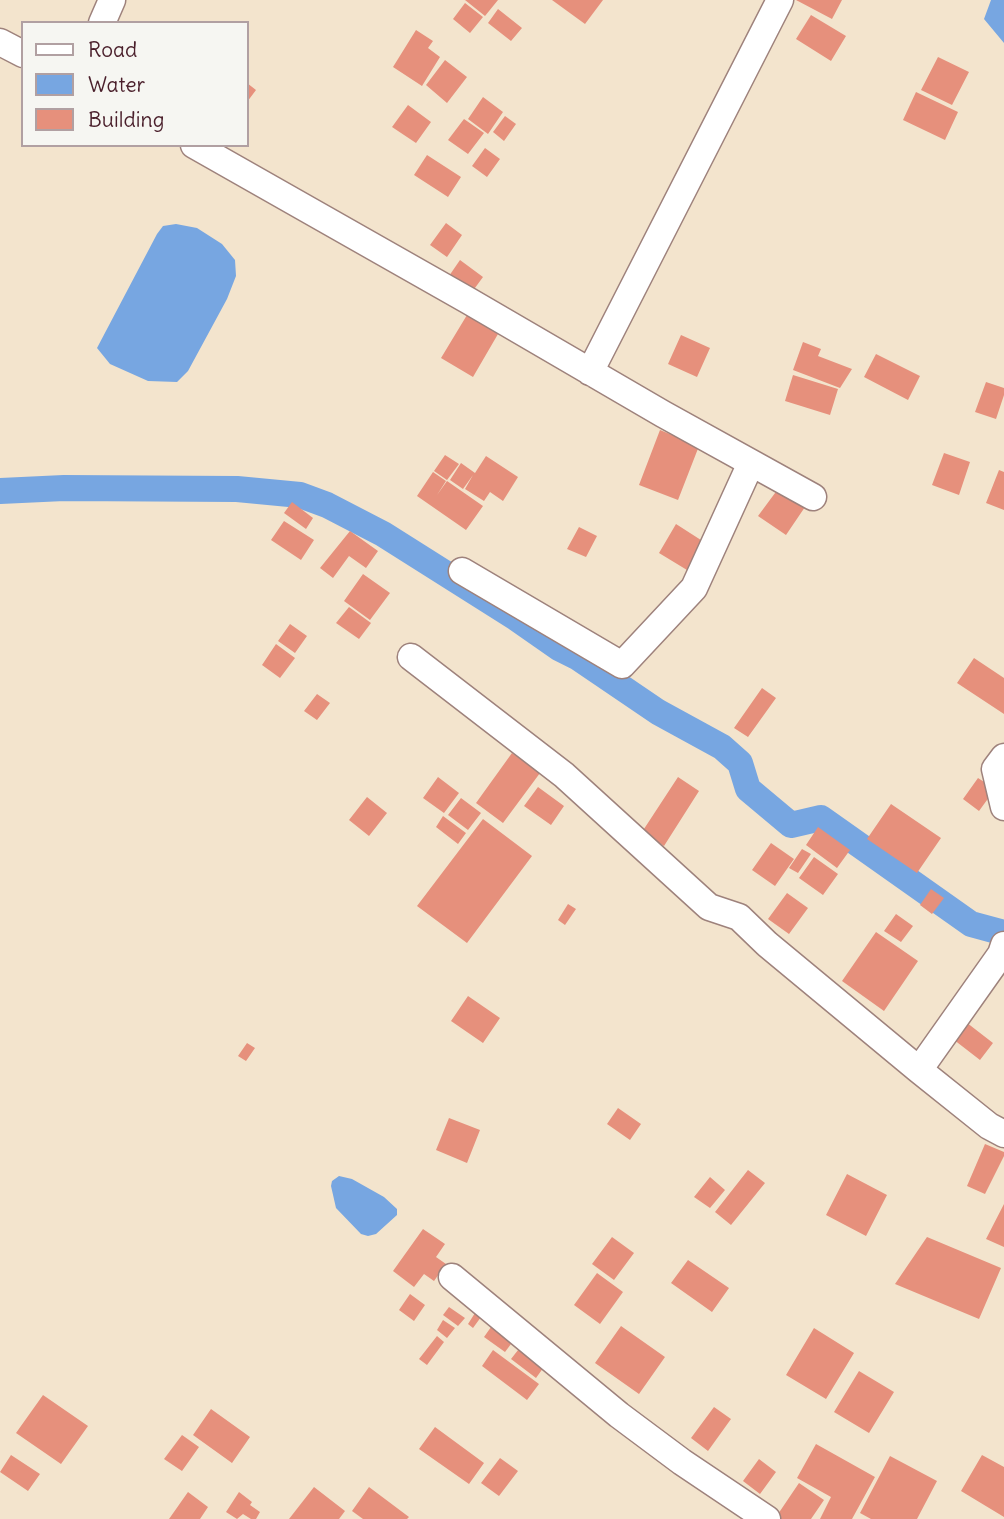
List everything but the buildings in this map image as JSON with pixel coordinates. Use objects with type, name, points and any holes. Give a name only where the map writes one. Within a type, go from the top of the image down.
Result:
[{"type":"street","points":[[103,21],[112,0]]},
{"type":"street","points":[[590,372],[780,0]]},
{"type":"street","points":[[0,41],[21,53]]},
{"type":"street","points":[[197,147],[813,497]]},
{"type":"street","points":[[462,571],[622,666],[694,588],[751,463]]},
{"type":"street","points":[[411,657],[564,775],[709,907],[739,917],[767,944],[919,1070],[989,1126],[1004,1134]]},
{"type":"street","points":[[1004,757],[995,769],[1004,807]]},
{"type":"street","points":[[919,1070],[1002,949]]},
{"type":"street","points":[[452,1277],[619,1415],[682,1462],[767,1519]]},
{"type":"water","points":[[991,0],[1004,0],[1004,43],[984,19]]},
{"type":"water","points":[[176,224],[197,228],[222,244],[235,260],[236,276],[227,299],[188,371],[177,382],[148,381],[110,364],[97,348],[157,234],[163,226]]},
{"type":"water","points":[[339,1176],[352,1179],[384,1197],[397,1209],[397,1215],[376,1234],[361,1234],[336,1208],[331,1186],[332,1181]]},
{"type":"waterway","points":[[0,491],[64,488],[237,489],[300,495],[327,505],[383,534],[577,657],[658,712],[722,747],[740,763],[748,789],[791,825],[821,818],[971,924],[1004,933]]}]
